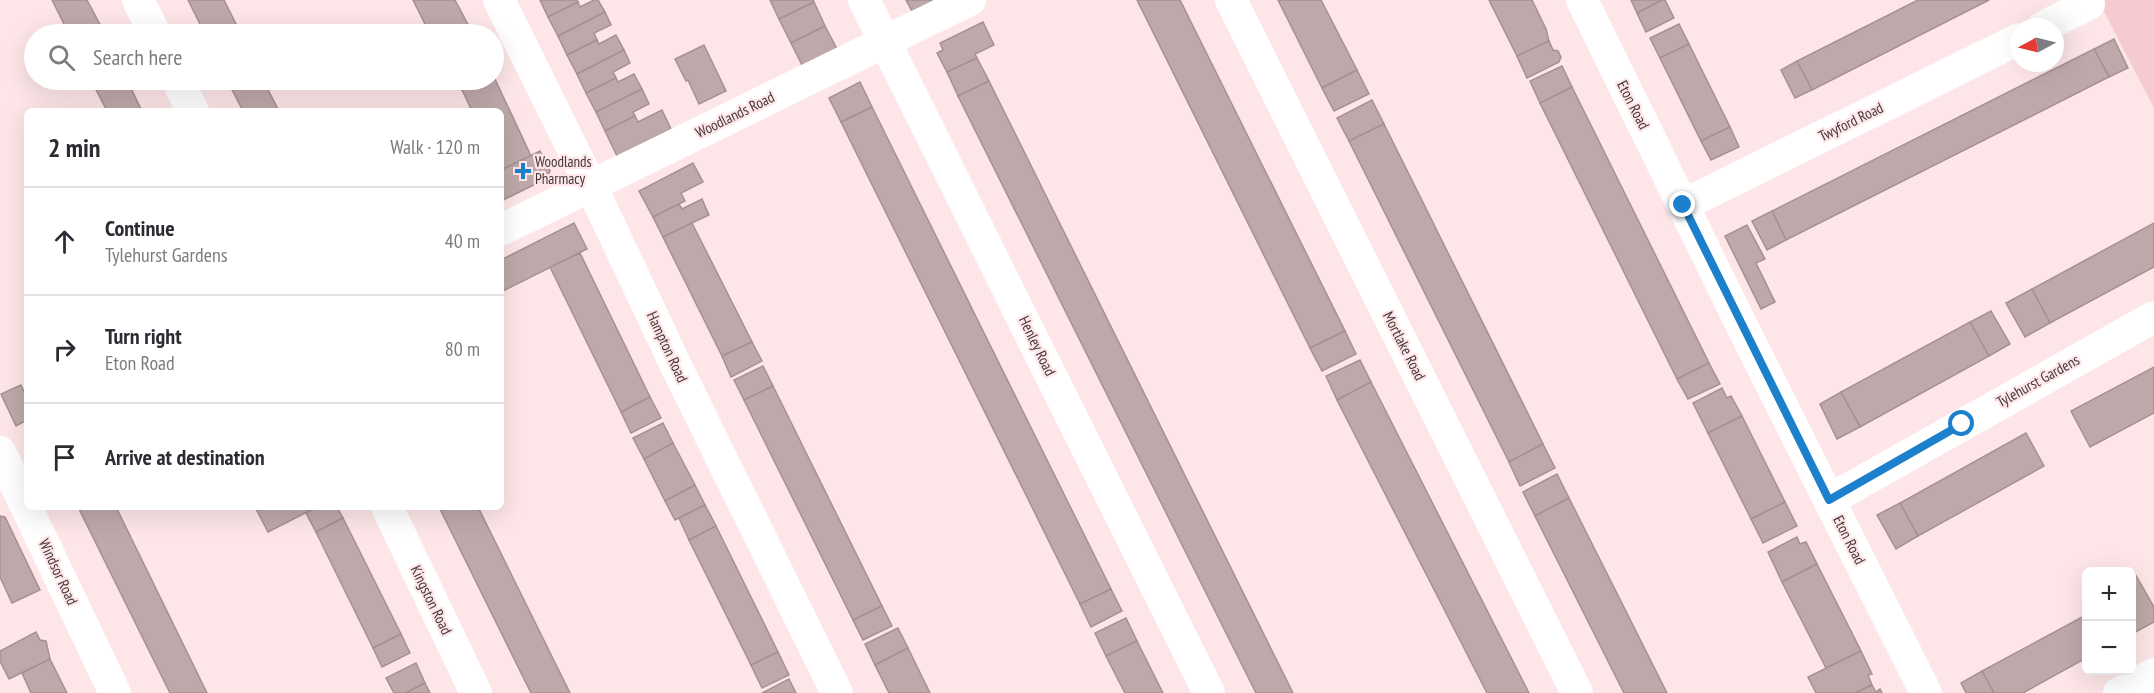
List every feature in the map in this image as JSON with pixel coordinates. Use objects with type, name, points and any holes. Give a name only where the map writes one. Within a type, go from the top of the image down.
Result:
[{"type":"street","points":[[138,0],[150,24]]},
{"type":"street","name":"Hampton Road","points":[[500,0],[837,693]]},
{"type":"street","name":"Henley Road","points":[[864,0],[1209,693]]},
{"type":"street","name":"Woodlands Road","points":[[504,229],[970,0]]},
{"type":"street","name":"Mortlake Road","points":[[1231,0],[1577,693]]},
{"type":"street","name":"Eton Road","points":[[1582,0],[1926,693]]},
{"type":"street","points":[[2061,18],[2089,4]]},
{"type":"street","name":"Twyford Road","points":[[1683,205],[2010,43]]},
{"type":"street","points":[[182,90],[191,108]]},
{"type":"street","name":"Tylehurst Gardens","points":[[1829,500],[2154,317]]},
{"type":"street","name":"Windsor Road","points":[[9,467],[24,499]]},
{"type":"street","name":"Windsor Road","points":[[29,510],[115,693]]},
{"type":"street","name":"Kingston Road","points":[[388,510],[476,693]]},
{"type":"street","points":[[2119,693],[2154,674]]},
{"type":"shaded area","points":[[2098,0],[2154,0],[2154,108]]},
{"type":"building","points":[[52,0],[87,0],[100,24],[64,24]]},
{"type":"building","points":[[188,0],[224,0],[236,24],[200,24]]},
{"type":"building","points":[[413,0],[455,0],[468,24],[425,24]]},
{"type":"building","points":[[540,0],[577,0],[578,2],[548,17]]},
{"type":"building","points":[[598,0],[605,12],[558,36],[548,17],[578,2],[580,7]]},
{"type":"building","points":[[770,0],[813,0],[814,2],[779,19]]},
{"type":"building","points":[[906,0],[935,0],[912,11]]},
{"type":"building","points":[[1137,0],[1180,0],[1345,331],[1310,348]]},
{"type":"building","points":[[1278,0],[1321,0],[1357,70],[1322,88]]},
{"type":"building","points":[[1489,0],[1532,0],[1546,29],[1549,41],[1517,56]]},
{"type":"building","points":[[1631,0],[1662,0],[1637,13]]},
{"type":"building","points":[[1665,0],[1674,18],[1646,32],[1637,13]]},
{"type":"building","points":[[1918,0],[1989,0],[1812,90],[1797,61]]},
{"type":"building","points":[[814,2],[825,26],[791,43],[779,19]]},
{"type":"building","points":[[605,12],[611,25],[594,33],[597,40],[567,55],[558,36]]},
{"type":"building","points":[[983,22],[994,45],[975,54],[977,58],[947,72],[937,53],[943,50],[940,43]]},
{"type":"building","points":[[1679,24],[1689,44],[1660,58],[1650,38]]},
{"type":"building","points":[[825,26],[837,49],[803,67],[791,43]]},
{"type":"building","points":[[616,35],[624,50],[577,74],[567,55],[597,40],[599,44]]},
{"type":"building","points":[[2114,39],[2128,68],[2109,77],[2094,49]]},
{"type":"building","points":[[1549,41],[1553,50],[1558,51],[1561,57],[1559,62],[1527,78],[1517,56]]},
{"type":"building","points":[[1689,44],[1730,127],[1701,141],[1660,58]]},
{"type":"building","points":[[704,45],[726,91],[699,104],[675,59]]},
{"type":"building","points":[[2094,49],[2109,77],[1786,240],[1772,211],[2048,72],[2064,72],[2064,64]]},
{"type":"building","points":[[624,50],[630,63],[613,72],[616,78],[586,93],[577,74]]},
{"type":"building","points":[[977,58],[989,81],[958,96],[947,72]]},
{"type":"building","points":[[1797,61],[1812,90],[1795,98],[1781,70]]},
{"type":"building","points":[[1562,66],[1572,87],[1540,103],[1530,81]]},
{"type":"building","points":[[1357,70],[1369,94],[1334,111],[1322,88]]},
{"type":"building","points":[[634,74],[642,89],[596,112],[586,93],[616,78],[618,82]]},
{"type":"building","points":[[989,81],[1293,693],[1256,693],[958,96]]},
{"type":"building","points":[[860,82],[872,107],[841,122],[829,98]]},
{"type":"building","points":[[1572,87],[1709,363],[1677,379],[1540,103]]},
{"type":"building","points":[[642,89],[649,104],[633,112],[635,116],[605,131],[596,112]]},
{"type":"building","points":[[96,90],[132,90],[141,108],[105,108]]},
{"type":"building","points":[[232,90],[268,90],[277,108],[241,108]]},
{"type":"building","points":[[462,90],[500,90],[531,156],[504,169],[504,108],[471,108]]},
{"type":"building","points":[[1372,100],[1384,124],[1349,141],[1337,118]]},
{"type":"building","points":[[872,107],[1111,589],[1080,604],[841,122]]},
{"type":"building","points":[[662,110],[671,129],[617,156],[605,131],[635,116],[638,122]]},
{"type":"building","points":[[1384,124],[1543,444],[1509,462],[1349,141]]},
{"type":"building","points":[[1730,127],[1739,147],[1711,160],[1701,141]]},
{"type":"building","points":[[540,151],[550,171],[546,179],[504,200],[504,169]]},
{"type":"building","points":[[693,163],[703,182],[681,193],[685,201],[653,217],[639,191]]},
{"type":"building","points":[[702,199],[709,215],[663,237],[653,217],[679,204],[682,209]]},
{"type":"building","points":[[1772,211],[1786,240],[1767,250],[1752,221]]},
{"type":"building","points":[[574,223],[587,249],[504,290],[504,258]]},
{"type":"building","points":[[692,223],[752,342],[722,356],[663,237]]},
{"type":"building","points":[[2154,223],[2154,267],[2050,323],[2032,289]]},
{"type":"building","points":[[1747,225],[1765,259],[1756,263],[1775,302],[1761,309],[1725,236]]},
{"type":"building","points":[[580,253],[650,397],[621,412],[550,267]]},
{"type":"building","points":[[2032,289],[2050,323],[2025,337],[2006,303]]},
{"type":"building","points":[[1991,311],[2010,344],[1989,356],[1970,322]]},
{"type":"building","points":[[1970,322],[1989,356],[1860,427],[1841,392]]},
{"type":"building","points":[[1345,331],[1356,354],[1322,371],[1310,348]]},
{"type":"building","points":[[752,342],[762,361],[731,377],[722,356]]},
{"type":"building","points":[[1360,360],[1371,382],[1337,400],[1326,376]]},
{"type":"building","points":[[1709,363],[1720,384],[1688,399],[1677,379]]},
{"type":"building","points":[[763,366],[773,386],[744,400],[734,380]]},
{"type":"building","points":[[2154,367],[2154,413],[2090,447],[2071,411]]},
{"type":"building","points":[[1371,382],[1529,693],[1487,693],[1337,400]]},
{"type":"building","points":[[21,385],[24,392],[24,422],[16,426],[1,394]]},
{"type":"building","points":[[773,386],[882,606],[853,620],[744,400]]},
{"type":"building","points":[[1722,388],[1727,398],[1731,396],[1742,416],[1708,433],[1693,403]]},
{"type":"building","points":[[1841,392],[1860,427],[1837,439],[1820,404]]},
{"type":"building","points":[[650,397],[661,418],[631,433],[621,412]]},
{"type":"building","points":[[1742,416],[1785,502],[1751,519],[1708,433]]},
{"type":"building","points":[[663,423],[673,443],[644,459],[633,438]]},
{"type":"building","points":[[2026,433],[2044,466],[1918,536],[1900,503]]},
{"type":"building","points":[[673,443],[695,485],[665,501],[644,459]]},
{"type":"building","points":[[1543,444],[1555,468],[1520,486],[1509,462]]},
{"type":"building","points":[[1557,474],[1569,498],[1535,516],[1523,492]]},
{"type":"building","points":[[695,485],[705,505],[675,520],[665,501]]},
{"type":"building","points":[[1569,498],[1667,693],[1624,693],[1535,516]]},
{"type":"building","points":[[1785,502],[1797,526],[1763,543],[1751,519]]},
{"type":"building","points":[[1900,503],[1918,536],[1896,549],[1877,515]]},
{"type":"building","points":[[705,505],[716,526],[689,540],[679,518]]},
{"type":"building","points":[[79,510],[117,510],[207,693],[170,693]]},
{"type":"building","points":[[257,510],[311,510],[268,532]]},
{"type":"building","points":[[312,510],[339,510],[343,518],[316,532],[306,513]]},
{"type":"building","points":[[440,510],[479,510],[570,693],[531,693]]},
{"type":"building","points":[[0,516],[5,517],[40,590],[12,603],[0,577]]},
{"type":"building","points":[[343,518],[401,634],[373,648],[316,532]]},
{"type":"building","points":[[716,526],[778,652],[751,665],[689,540]]},
{"type":"building","points":[[1797,537],[1800,544],[1806,542],[1817,564],[1782,582],[1768,552]]},
{"type":"building","points":[[1817,564],[1861,651],[1826,668],[1782,582]]},
{"type":"building","points":[[2136,576],[2154,607],[2154,622],[2136,632]]},
{"type":"building","points":[[1111,589],[1122,611],[1091,627],[1080,604]]},
{"type":"building","points":[[882,606],[892,626],[863,640],[853,620]]},
{"type":"building","points":[[2082,617],[2082,660],[2023,693],[1994,693],[1982,671]]},
{"type":"building","points":[[1126,618],[1137,641],[1106,656],[1095,633]]},
{"type":"building","points":[[898,628],[908,648],[875,665],[865,644]]},
{"type":"building","points":[[36,632],[40,640],[46,641],[50,659],[9,679],[0,661],[0,651]]},
{"type":"building","points":[[401,634],[410,653],[382,667],[373,648]]},
{"type":"building","points":[[1137,641],[1163,693],[1125,693],[1106,656]]},
{"type":"building","points":[[908,648],[930,693],[889,693],[875,665]]},
{"type":"building","points":[[1861,651],[1872,674],[1868,675],[1872,685],[1855,693],[1816,693],[1808,677]]},
{"type":"building","points":[[778,652],[789,675],[762,688],[751,665]]},
{"type":"building","points":[[50,659],[67,693],[31,693],[22,673]]},
{"type":"building","points":[[416,663],[425,683],[406,693],[394,693],[386,678]]},
{"type":"building","points":[[1982,671],[1994,693],[1966,693],[1961,683]]},
{"type":"building","points":[[789,679],[796,693],[762,693]]},
{"type":"building","points":[[425,683],[430,693],[406,693]]},
{"type":"building","points":[[1872,685],[1876,692],[1880,689],[1882,693],[1855,693]]},
{"type":"place","name":"Woodlands Pharmacy","points":[[523,171]]},
{"type":"route","points":[[1683,205],[1829,500],[1962,424]]}]
